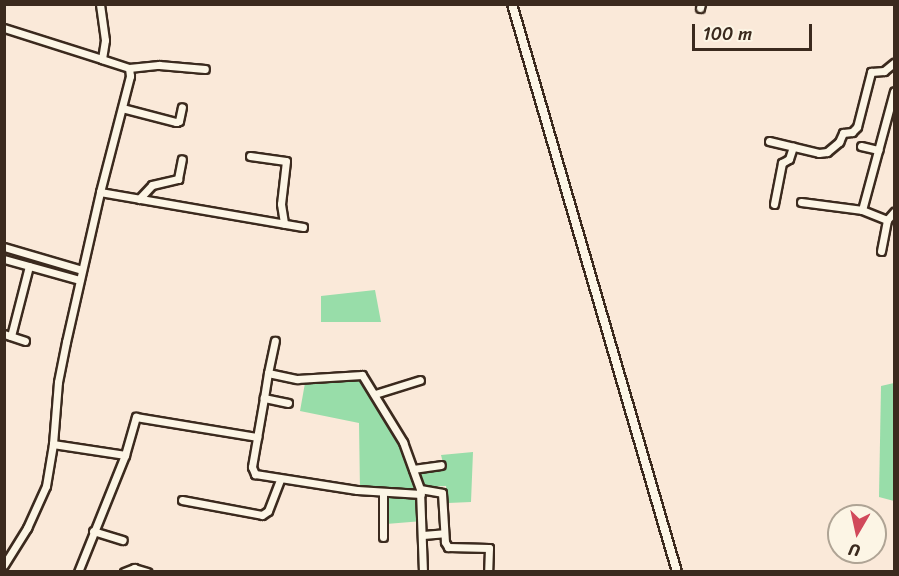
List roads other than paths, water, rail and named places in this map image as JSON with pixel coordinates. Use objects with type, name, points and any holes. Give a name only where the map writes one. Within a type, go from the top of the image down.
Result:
[{"type":"street","points":[[100,4],[105,40],[102,58]]},
{"type":"street","points":[[512,4],[677,572]]},
{"type":"street","points":[[4,28],[129,68],[159,65],[205,69]]},
{"type":"street","points":[[769,141],[822,154],[835,145],[843,133],[855,130],[871,72],[884,71],[894,63]]},
{"type":"street","points":[[4,566],[27,528],[46,486],[53,444],[58,382],[100,192],[130,76],[129,68]]},
{"type":"street","points":[[862,210],[894,91]]},
{"type":"street","points":[[122,108],[176,122],[179,121],[182,107]]},
{"type":"street","points":[[861,146],[879,150]]},
{"type":"street","points":[[774,204],[782,163],[789,159],[794,147]]},
{"type":"street","points":[[250,156],[286,160],[281,204],[284,224]]},
{"type":"street","points":[[139,200],[143,192],[152,185],[178,179],[182,159]]},
{"type":"street","points":[[100,192],[303,227]]},
{"type":"street","points":[[801,202],[862,210],[886,220]]},
{"type":"street","points":[[881,251],[886,220],[894,212]]},
{"type":"street","points":[[4,247],[82,270]]},
{"type":"street","points":[[4,259],[80,280]]},
{"type":"street","points":[[25,341],[8,335],[29,266]]},
{"type":"street","points":[[275,341],[252,471],[257,475],[280,480],[383,492],[442,493],[444,533],[448,547],[488,547],[490,550],[488,572]]},
{"type":"street","points":[[268,373],[297,379],[357,374],[364,377],[403,442],[420,491],[423,572]]},
{"type":"street","points":[[375,394],[420,380]]},
{"type":"street","points":[[264,398],[288,403]]},
{"type":"street","points":[[78,572],[125,455],[134,419],[140,416],[257,437]]},
{"type":"street","points":[[53,444],[125,455]]},
{"type":"street","points":[[413,469],[441,465]]},
{"type":"street","points":[[182,500],[262,515],[268,511],[280,480]]},
{"type":"street","points":[[383,492],[383,537]]},
{"type":"street","points":[[93,531],[123,540]]},
{"type":"street","points":[[423,535],[444,533]]},
{"type":"street","points":[[124,572],[134,568],[147,572]]}]
